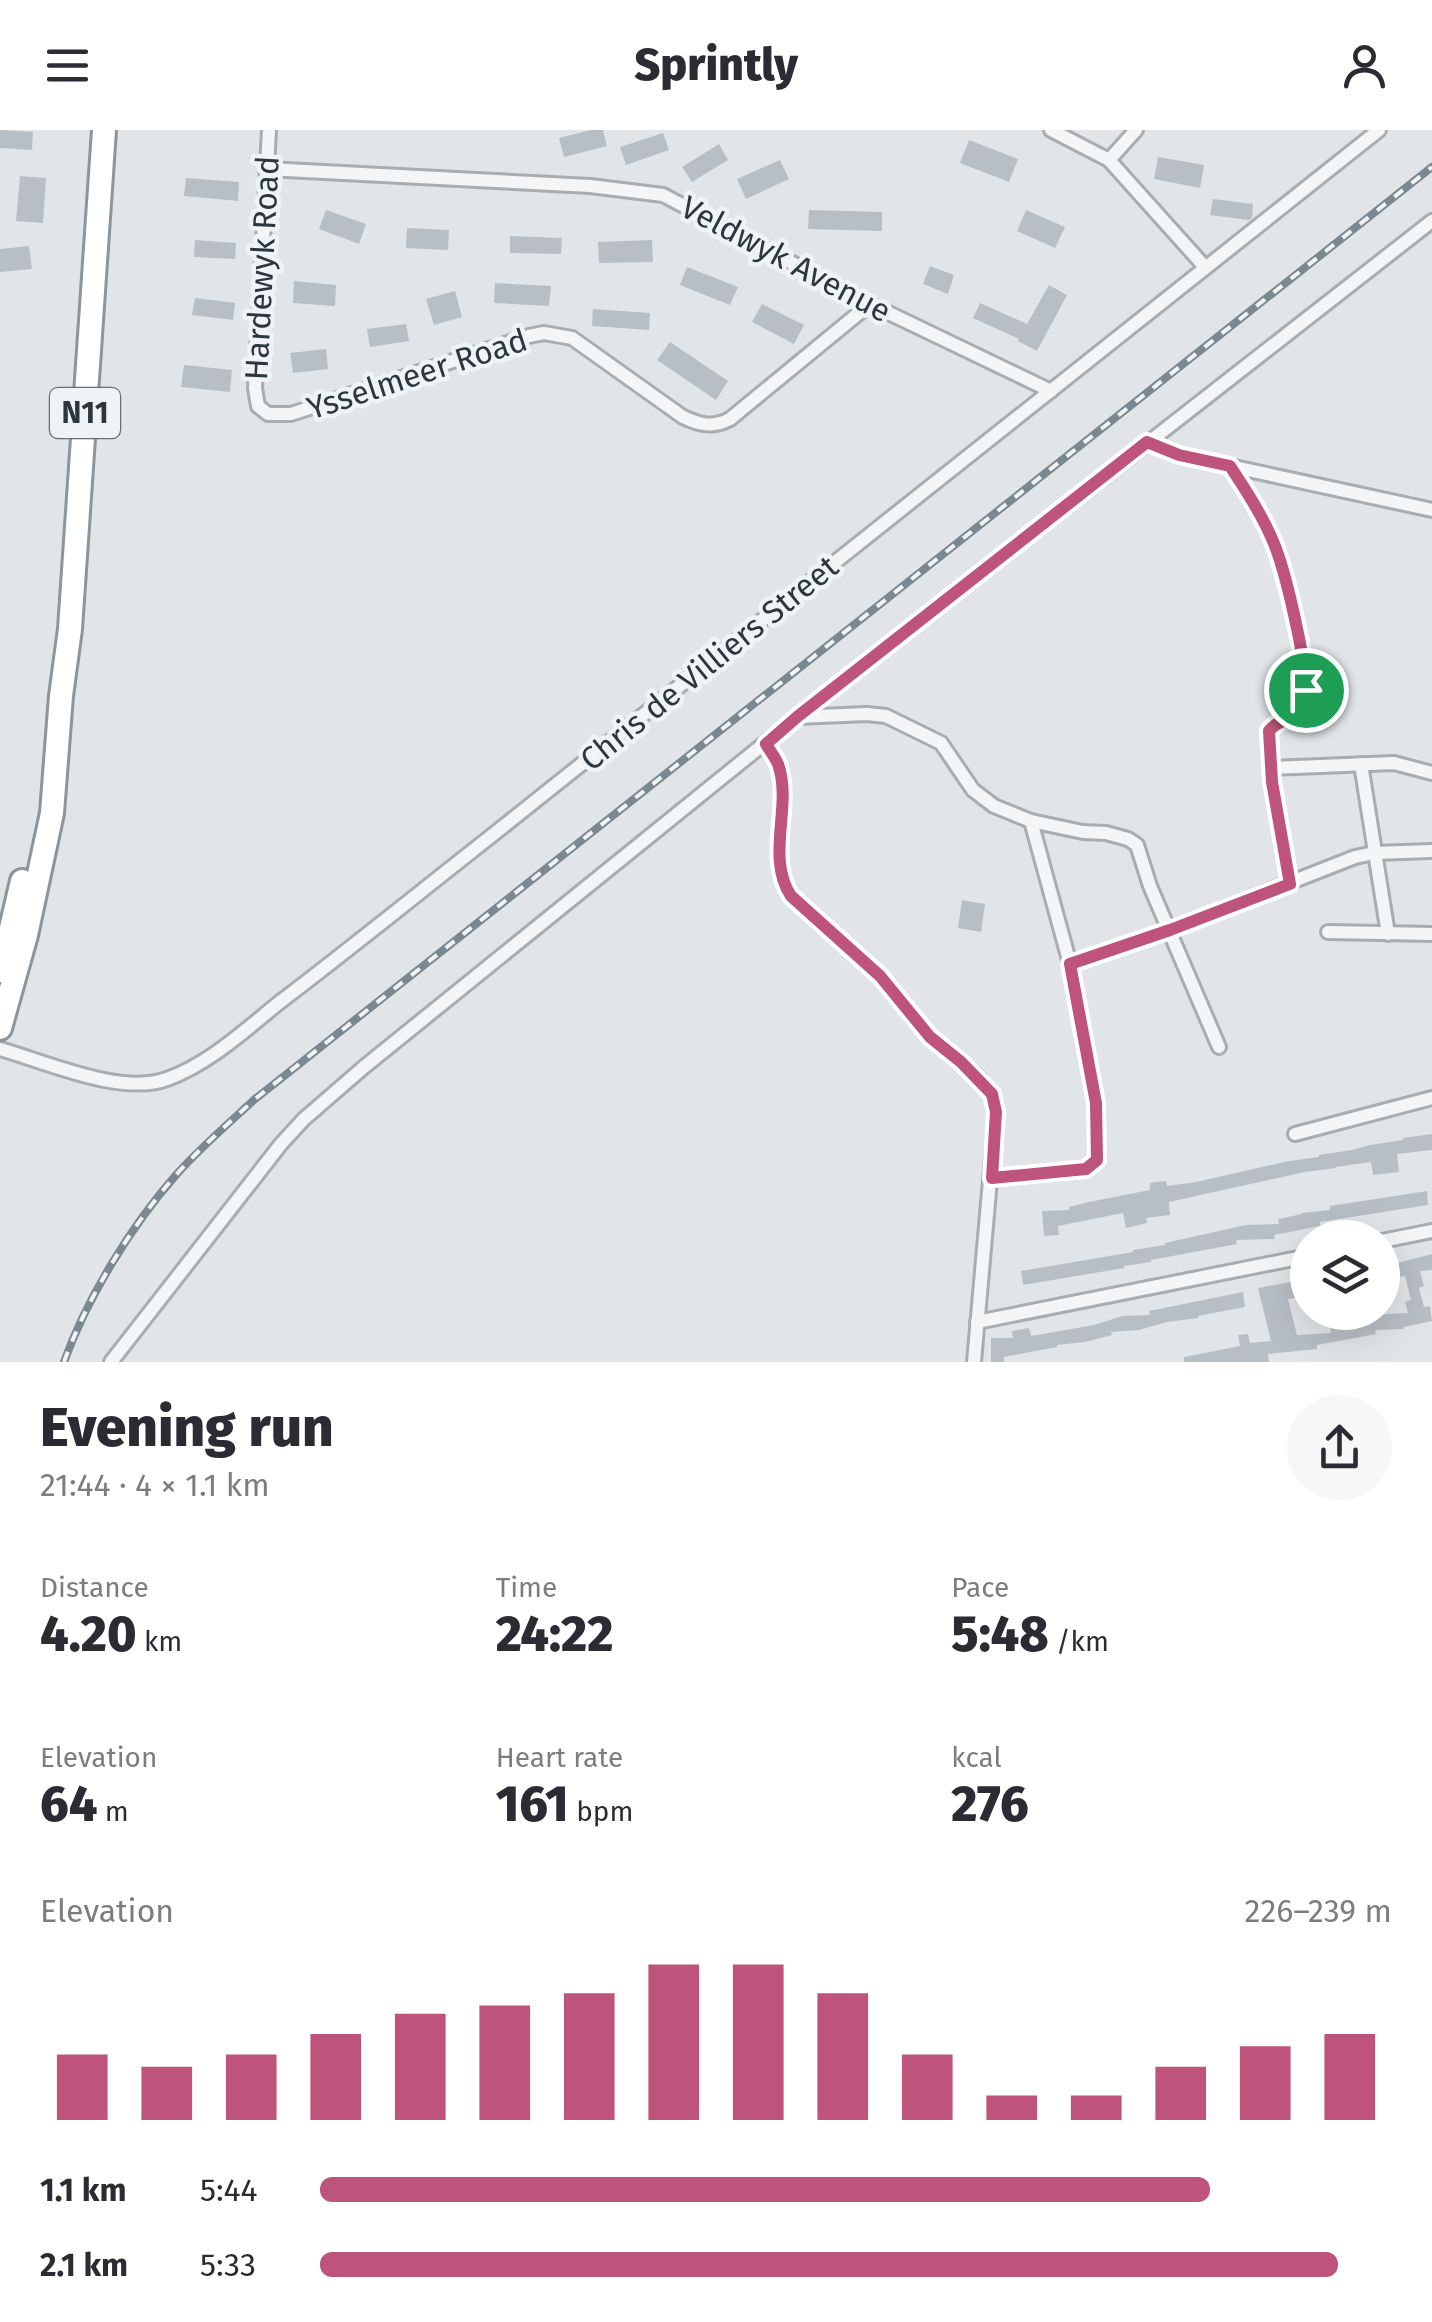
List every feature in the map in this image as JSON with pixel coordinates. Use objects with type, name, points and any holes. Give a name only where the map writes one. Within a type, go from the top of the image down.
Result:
[{"type":"highway","name":"N11","points":[[0,1028],[26,935],[52,813],[58,764],[104,130]]},
{"type":"highway","name":"N11","points":[[0,974],[62,696]]},
{"type":"street","name":"Hardewyk Road","points":[[258,406],[256,356],[269,130]]},
{"type":"street","points":[[1051,130],[1109,160],[1205,266]]},
{"type":"street","points":[[1109,160],[1136,130]]},
{"type":"street","name":"Chris de Villiers Street","points":[[0,1048],[127,1084],[159,1082],[200,1063],[1379,130]]},
{"type":"street","name":"Veldwyk Avenue","points":[[267,170],[590,186],[663,195],[870,304],[1051,391]]},
{"type":"street","points":[[111,1362],[281,1144],[364,1067],[797,717],[1432,221]]},
{"type":"street","name":"Ysselmeer Road","points":[[258,406],[268,414],[291,414],[544,333],[572,338],[683,417],[714,425],[730,419],[870,304]]},
{"type":"street","points":[[1147,442],[1179,455],[1432,510]]},
{"type":"street","points":[[1230,466],[1275,547],[1306,680],[1302,708],[1270,728],[1271,768],[1290,884]]},
{"type":"street","points":[[797,717],[886,716],[941,743],[974,790],[994,806],[1031,821],[1106,833],[1136,846],[1219,1047]]},
{"type":"street","points":[[766,744],[781,778],[782,880],[791,896],[880,976],[930,1037],[992,1094],[996,1112],[992,1178],[974,1362]]},
{"type":"street","points":[[1361,764],[1388,934]]},
{"type":"street","points":[[1271,768],[1394,764],[1432,773]]},
{"type":"street","points":[[992,1178],[1086,1169],[1097,1160],[1096,1103],[1070,964],[1031,821]]},
{"type":"street","points":[[1070,964],[1170,930],[1354,856],[1432,851]]},
{"type":"street","points":[[1328,932],[1432,934]]},
{"type":"street","points":[[1295,1134],[1432,1098]]},
{"type":"street","points":[[1400,1237],[1432,1231]]},
{"type":"street","points":[[978,1322],[1290,1260]]},
{"type":"building","points":[[0,130],[33,132],[32,150],[0,148]]},
{"type":"building","points":[[603,130],[607,146],[564,157],[559,138]]},
{"type":"building","points":[[663,133],[669,150],[626,165],[620,147]]},
{"type":"building","points":[[969,140],[1018,159],[1009,182],[960,163]]},
{"type":"building","points":[[719,144],[728,160],[692,182],[682,167]]},
{"type":"building","points":[[1158,157],[1204,165],[1200,188],[1154,179]]},
{"type":"building","points":[[780,160],[789,179],[746,199],[737,179]]},
{"type":"building","points":[[20,176],[46,178],[43,223],[16,221]]},
{"type":"building","points":[[186,178],[239,182],[238,201],[184,196]]},
{"type":"building","points":[[1213,199],[1253,204],[1252,218],[1210,215]]},
{"type":"building","points":[[326,210],[366,224],[359,244],[319,229]]},
{"type":"building","points":[[809,210],[882,212],[882,231],[808,229]]},
{"type":"building","points":[[1026,210],[1065,227],[1055,248],[1017,231]]},
{"type":"building","points":[[407,228],[449,230],[448,250],[406,248]]},
{"type":"building","points":[[510,236],[562,238],[561,254],[510,253]]},
{"type":"building","points":[[195,240],[236,243],[235,259],[194,257]]},
{"type":"building","points":[[652,240],[653,262],[599,263],[598,242]]},
{"type":"building","points":[[29,246],[32,269],[0,272],[0,249]]},
{"type":"building","points":[[930,266],[954,275],[948,294],[923,284]]},
{"type":"building","points":[[687,267],[738,287],[730,305],[680,285]]},
{"type":"building","points":[[294,281],[336,285],[335,306],[293,303]]},
{"type":"building","points":[[495,283],[551,286],[549,306],[494,303]]},
{"type":"building","points":[[1049,285],[1067,295],[1037,351],[973,318],[980,303],[1027,324]]},
{"type":"building","points":[[455,291],[462,317],[434,325],[426,299]]},
{"type":"building","points":[[195,298],[235,303],[233,320],[192,315]]},
{"type":"building","points":[[762,304],[804,325],[794,344],[752,322]]},
{"type":"building","points":[[593,309],[650,313],[649,330],[592,326]]},
{"type":"building","points":[[406,324],[409,341],[370,347],[367,329]]},
{"type":"building","points":[[670,342],[728,381],[716,400],[657,360]]},
{"type":"building","points":[[326,349],[328,369],[293,373],[290,353]]},
{"type":"building","points":[[184,365],[232,370],[230,392],[181,387]]},
{"type":"building","points":[[962,900],[985,904],[981,932],[958,928]]},
{"type":"building","points":[[1432,1134],[1432,1150],[1397,1154],[1399,1172],[1373,1175],[1371,1162],[1305,1172],[1169,1202],[1170,1215],[1146,1218],[1147,1223],[1126,1228],[1123,1213],[1058,1226],[1059,1235],[1044,1236],[1042,1211],[1069,1210],[1150,1190],[1150,1183],[1166,1181],[1167,1186],[1196,1182]]},
{"type":"building","points":[[1427,1191],[1428,1205],[1333,1220],[1290,1220],[1290,1232],[1274,1235],[1275,1239],[1236,1240],[1237,1244],[1124,1268],[1023,1285],[1021,1271],[1133,1252],[1246,1225],[1279,1224],[1278,1219],[1330,1210],[1330,1206]]},
{"type":"building","points":[[1432,1254],[1432,1270],[1420,1271],[1424,1286],[1419,1288],[1424,1307],[1430,1306],[1432,1321],[1400,1329],[1400,1313],[1408,1313],[1405,1302],[1411,1300],[1405,1276],[1400,1277],[1400,1262]]},
{"type":"building","points":[[1290,1282],[1290,1330],[1296,1330],[1297,1335],[1331,1333],[1331,1330],[1375,1330],[1376,1334],[1317,1345],[1317,1349],[1268,1354],[1269,1362],[1184,1362],[1184,1357],[1240,1346],[1238,1335],[1248,1334],[1250,1343],[1271,1341],[1258,1288]]},
{"type":"building","points":[[1243,1292],[1245,1307],[1139,1330],[1111,1332],[1112,1335],[1085,1342],[991,1362],[991,1338],[1013,1338],[1012,1331],[1029,1328],[1031,1336],[1123,1316],[1150,1315],[1149,1311]]},
{"type":"railway","points":[[64,1362],[98,1288],[143,1217],[185,1165],[255,1099],[1432,167]]},
{"type":"route","points":[[1147,442],[1179,455],[1230,466],[1248,494],[1281,564],[1300,642],[1306,690],[1304,704],[1297,714],[1273,725],[1269,731],[1272,782],[1290,884],[1070,964],[1096,1103],[1097,1160],[1086,1169],[992,1178],[996,1112],[992,1094],[920,1027],[880,976],[791,896],[782,880],[781,778],[766,744],[1147,442]]}]
